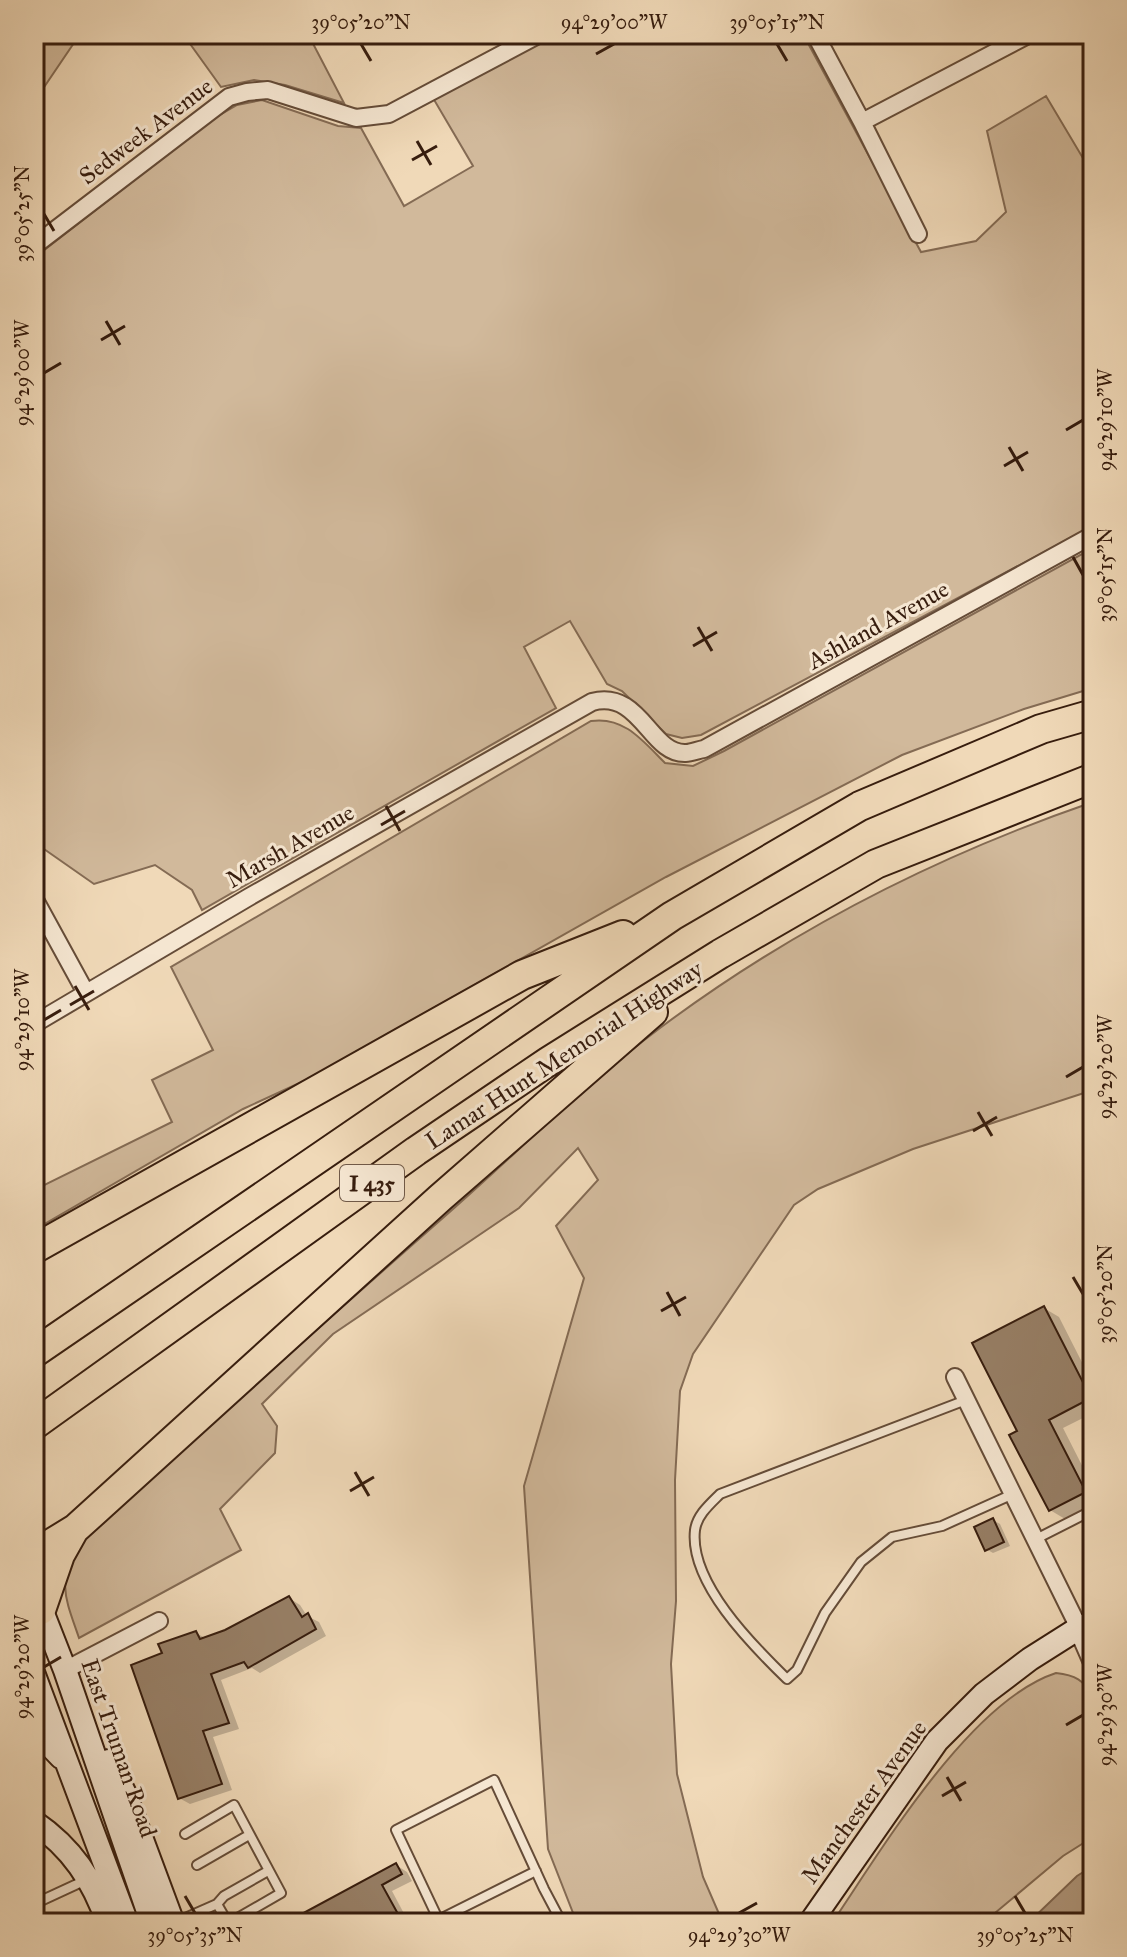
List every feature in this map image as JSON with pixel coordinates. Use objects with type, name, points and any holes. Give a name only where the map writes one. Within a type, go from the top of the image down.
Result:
[{"type":"highway","name":"Lamar Hunt Memorial Highway","points":[[34,1353],[672,916],[860,806],[1041,729],[1093,714]]},
{"type":"highway","name":"Lamar Hunt Memorial Highway","points":[[34,1425],[416,1151],[549,1061],[720,954],[876,864],[1093,778]]},
{"type":"highway","points":[[34,1249],[522,975],[672,916]]},
{"type":"highway","points":[[34,1554],[75,1529],[440,1198],[720,954]]},
{"type":"highway","points":[[38,1601],[75,1529]]},
{"type":"main road","name":"East Truman Road","points":[[38,1601],[65,1670],[152,1923]]},
{"type":"main road","name":"Manchester Avenue","points":[[810,1923],[937,1741],[984,1694],[1030,1659],[1086,1625]]},
{"type":"main road","points":[[65,1670],[125,1794],[173,1923]]},
{"type":"main road","points":[[34,1675],[117,1895],[112,1923]]},
{"type":"main road","points":[[34,1729],[71,1770]]},
{"type":"main road","points":[[34,1822],[76,1858],[112,1923]]},
{"type":"street","points":[[815,34],[918,234]]},
{"type":"street","points":[[862,122],[1030,34]]},
{"type":"street","name":"Sedweek Avenue","points":[[34,246],[229,97],[268,90],[356,118],[389,114],[535,35]]},
{"type":"street","name":"Ashland Avenue","points":[[616,700],[672,750],[685,754],[704,749],[1093,535]]},
{"type":"street","name":"Marsh Avenue","points":[[34,1024],[249,897],[592,702],[607,698],[616,700]]},
{"type":"street","points":[[34,898],[86,993]]},
{"type":"street","points":[[955,1377],[1036,1539],[1086,1625],[1093,1660]]},
{"type":"street","points":[[65,1670],[159,1621]]},
{"type":"lane","points":[[966,1400],[720,1494],[703,1511],[695,1528],[698,1565],[733,1621],[787,1679],[797,1670],[825,1613],[861,1562],[892,1537],[942,1526],[1014,1494]]},
{"type":"lane","points":[[1036,1539],[1093,1510]]},
{"type":"lane","points":[[536,1871],[440,1921],[396,1830],[494,1780],[562,1923]]},
{"type":"lane","points":[[185,1834],[234,1805],[281,1893],[228,1923],[217,1904]]},
{"type":"lane","points":[[197,1865],[249,1835]]},
{"type":"lane","points":[[173,1923],[217,1904],[224,1896],[268,1871]]},
{"type":"lane","points":[[34,1904],[89,1879]]},
{"type":"shaded area","points":[[34,34],[80,34],[36,99],[34,99]]},
{"type":"shaded area","points":[[183,34],[308,34],[344,103],[285,85],[254,80],[221,87]]},
{"type":"shaded area","points":[[557,34],[803,34],[921,252],[976,241],[1006,212],[987,131],[1046,96],[1093,175],[1093,526],[701,735],[682,738],[666,734],[622,691],[607,684],[570,621],[524,647],[556,708],[202,910],[192,890],[155,865],[94,884],[34,842],[34,531],[39,476],[34,425],[34,258],[213,119],[237,105],[262,100],[338,126],[361,128],[404,206],[473,166],[433,98]]},
{"type":"shaded area","points":[[1093,548],[1093,688],[1024,709],[902,755],[666,877],[306,1080],[243,1109],[34,1230],[34,1190],[172,1122],[152,1080],[213,1050],[171,967],[591,721],[603,720],[623,726],[665,763],[693,766]]},
{"type":"shaded area","points":[[1093,802],[1093,1107],[1084,1093],[913,1149],[818,1189],[794,1205],[693,1354],[680,1391],[675,1480],[676,1601],[671,1664],[677,1774],[703,1877],[723,1923],[577,1923],[548,1849],[524,1486],[584,1278],[556,1226],[598,1180],[578,1148],[519,1208],[333,1334],[262,1404],[277,1426],[275,1453],[220,1509],[241,1550],[79,1638],[65,1590],[67,1569],[78,1543],[632,1050],[710,992],[814,927],[923,871]]},
{"type":"shaded area","points":[[1056,1673],[1078,1679],[1093,1697],[1093,1837],[1063,1856],[983,1923],[832,1923],[902,1819],[961,1745],[992,1713],[1024,1689]]},
{"type":"shaded area","points":[[1093,1866],[1093,1923],[1028,1923],[1077,1876]]},
{"type":"building","points":[[1044,1306],[1091,1398],[1049,1420],[1086,1492],[1049,1511],[1009,1435],[1017,1431],[972,1343]]},
{"type":"building","points":[[993,1518],[1004,1542],[985,1551],[974,1527]]},
{"type":"building","points":[[289,1596],[302,1617],[308,1613],[316,1629],[248,1668],[244,1662],[211,1674],[229,1723],[203,1731],[222,1784],[178,1799],[131,1665],[162,1653],[158,1644],[196,1631],[200,1639],[225,1630]]},
{"type":"building","points":[[396,1863],[402,1874],[382,1885],[403,1923],[285,1923]]}]
